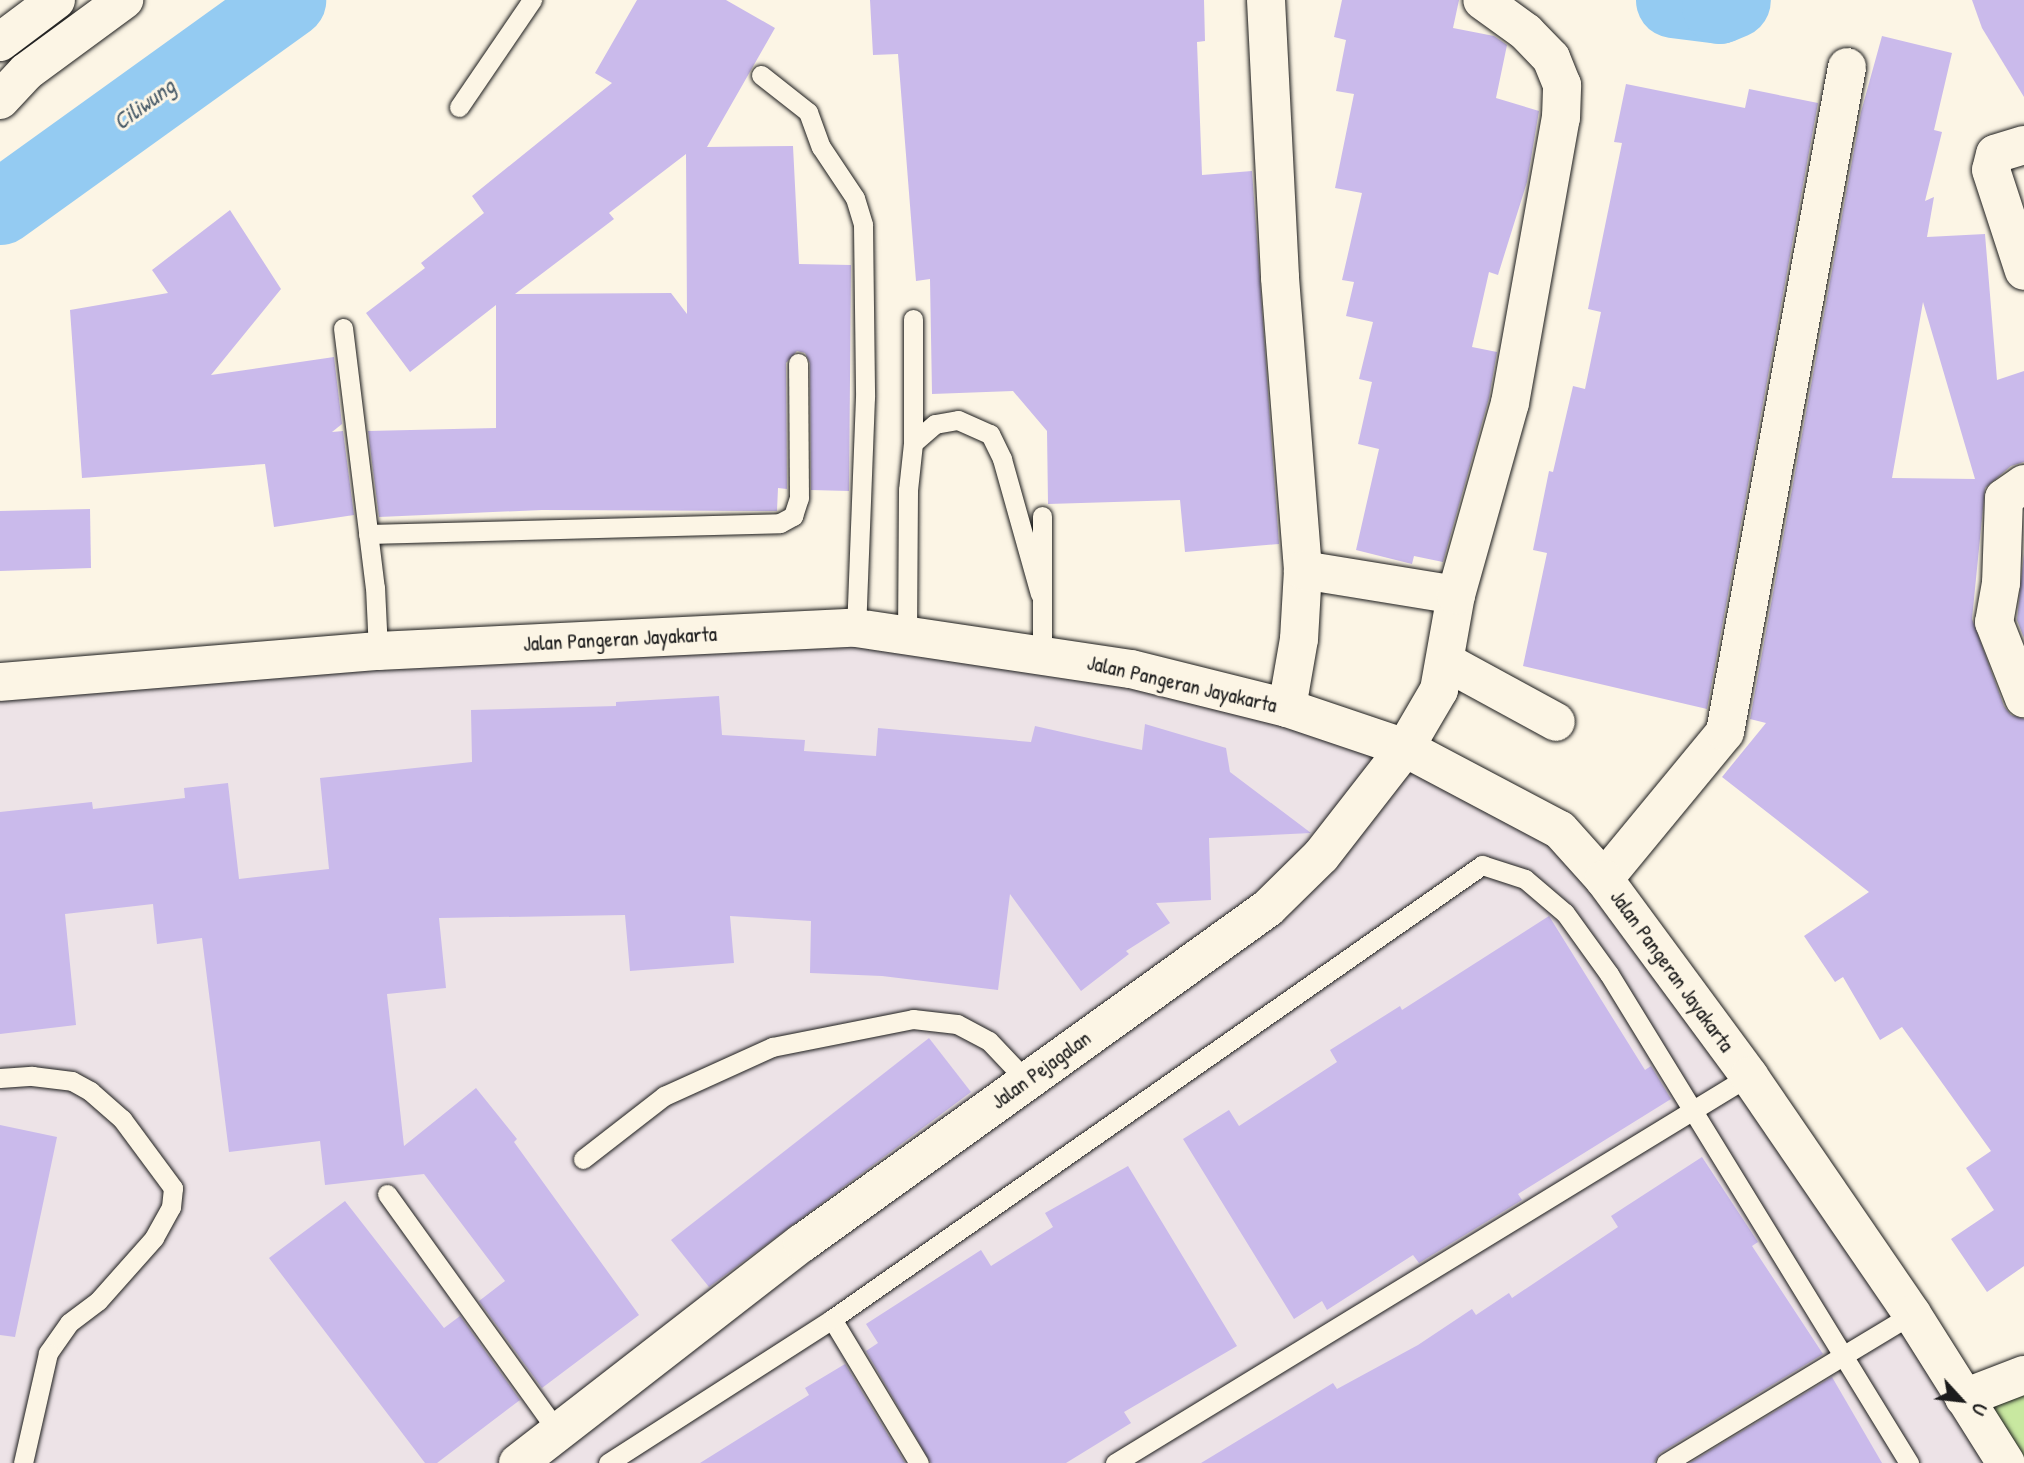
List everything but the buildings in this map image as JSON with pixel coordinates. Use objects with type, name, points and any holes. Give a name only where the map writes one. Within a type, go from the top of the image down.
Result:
[{"type":"street","points":[[0,42],[57,0]]},
{"type":"street","points":[[0,100],[26,72],[124,0]]},
{"type":"street","points":[[1266,0],[1280,278],[1303,570],[1299,639],[1287,708]]},
{"type":"street","name":"Jalan Pejagalan","points":[[517,1463],[802,1243],[1268,908],[1321,856],[1405,748],[1438,690],[1446,662],[1456,595],[1510,404],[1561,118],[1562,85],[1550,58],[1526,32],[1482,0]]},
{"type":"street","points":[[1604,879],[1725,732],[1847,67]]},
{"type":"street","points":[[2024,145],[1996,154],[1991,170],[2024,271]]},
{"type":"street","points":[[2024,484],[2004,498],[2001,583],[1994,622],[2024,698]]},
{"type":"street","points":[[1303,570],[1456,595]]},
{"type":"street","name":"Jalan Pangeran Jayakarta","points":[[0,682],[378,651],[856,628],[1131,669],[1287,708],[1405,748],[1560,830],[1604,879],[1749,1076],[1912,1314],[2006,1463]]},
{"type":"street","points":[[1446,662],[1556,722]]},
{"type":"street","points":[[1964,1398],[2024,1376]]},
{"type":"lane","points":[[459,107],[532,0]]},
{"type":"lane","points":[[761,75],[780,85],[808,111],[821,147],[855,198],[863,226],[865,397],[856,628]]},
{"type":"lane","points":[[906,636],[908,490],[913,443],[913,318]]},
{"type":"lane","points":[[343,328],[368,534],[378,651]]},
{"type":"lane","points":[[368,534],[780,523],[793,516],[799,498],[798,363]]},
{"type":"lane","points":[[913,443],[935,424],[958,420],[990,434],[1002,459],[1040,594]]},
{"type":"lane","points":[[1042,516],[1042,655]]},
{"type":"lane","points":[[608,1463],[832,1319],[1482,865],[1525,879],[1565,913],[1696,1112],[1909,1463]]},
{"type":"lane","points":[[583,1159],[664,1096],[772,1047],[912,1019],[957,1024],[989,1041],[1026,1080]]},
{"type":"lane","points":[[0,1079],[32,1076],[72,1081],[90,1091],[122,1119],[173,1188],[170,1207],[154,1238],[98,1301],[69,1322],[48,1353],[23,1463]]},
{"type":"lane","points":[[1115,1463],[1696,1112],[1749,1076]]},
{"type":"lane","points":[[387,1194],[559,1433]]},
{"type":"lane","points":[[1666,1463],[1912,1314]]},
{"type":"lane","points":[[832,1319],[919,1463]]},
{"type":"shaded area","points":[[856,628],[1278,705],[1560,830],[2004,1463],[0,1463],[0,688]]},
{"type":"green space","points":[[2024,1376],[2024,1463],[1964,1398]]},
{"type":"waterway","name":"Ciliwung","points":[[0,207],[288,0]]},
{"type":"waterway","name":"Ciliwung","points":[[1673,0],[1719,6],[1733,0]]}]
